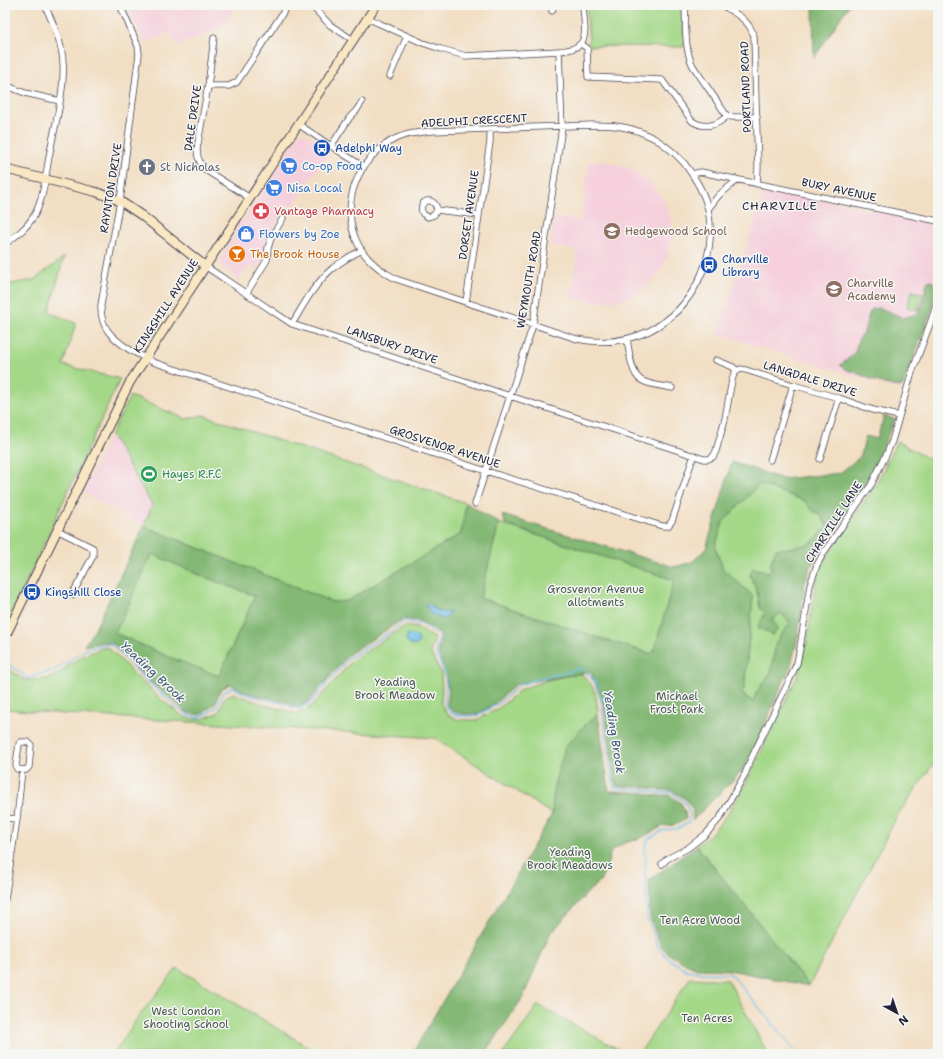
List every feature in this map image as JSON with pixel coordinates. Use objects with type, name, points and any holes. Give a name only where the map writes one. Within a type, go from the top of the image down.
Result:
[{"type":"street","points":[[5,244],[18,234],[32,218],[38,207],[60,101],[64,70],[62,54],[56,29],[44,5]]},
{"type":"street","name":"RAYNTON DRIVE","points":[[120,5],[138,46],[139,54],[120,201],[102,299],[101,314],[105,326],[110,334],[116,340],[144,358]]},
{"type":"street","points":[[208,86],[229,86],[237,82],[288,5]]},
{"type":"street","points":[[311,5],[330,25],[353,40]]},
{"type":"street","name":"KINGSHILL AVENUE","points":[[5,637],[130,382],[144,358],[376,5]]},
{"type":"street","points":[[367,18],[441,49],[466,56],[478,56],[573,49],[584,40],[583,5]]},
{"type":"street","points":[[685,5],[687,49],[693,66],[727,116],[756,117]]},
{"type":"street","name":"PORTLAND ROAD","points":[[722,5],[746,22],[753,33],[755,44],[758,167],[757,184]]},
{"type":"street","points":[[390,76],[407,36]]},
{"type":"street","name":"DALE DRIVE","points":[[214,38],[208,86],[197,150],[198,160],[207,171],[250,198]]},
{"type":"street","points":[[581,44],[587,48],[588,76],[662,80],[695,123],[702,125],[715,125],[727,116]]},
{"type":"street","name":"WEYMOUTH ROAD","points":[[475,504],[533,324],[549,224],[562,127],[559,51]]},
{"type":"street","points":[[5,85],[20,91],[60,101]]},
{"type":"street","points":[[330,146],[350,116],[356,111],[362,102]]},
{"type":"street","points":[[298,124],[364,167]]},
{"type":"street","name":"ADELPHI CRESCENT","points":[[562,127],[622,127],[653,137],[671,150],[692,174],[708,209],[710,226],[709,247],[704,268],[695,288],[680,308],[665,322],[643,334],[627,340],[592,342],[577,339],[396,279],[380,269],[368,258],[354,234],[351,213],[354,186],[364,167],[372,157],[384,146],[404,136],[433,131],[490,130],[562,127]]},
{"type":"street","name":"DORSET AVENUE","points":[[466,302],[490,142],[490,130]]},
{"type":"street","name":"LANSBURY DRIVE","points":[[5,169],[96,192],[120,201],[141,215],[205,266],[292,324],[694,456],[708,459],[713,457],[722,431],[732,380],[737,371]]},
{"type":"street","name":"BURY AVENUE","points":[[692,174],[701,172],[938,221]]},
{"type":"street","points":[[708,209],[719,195],[735,182],[736,179]]},
{"type":"street","points":[[437,210],[479,215]]},
{"type":"street","points":[[246,294],[267,260],[271,238],[283,218]]},
{"type":"street","points":[[292,324],[310,295],[324,277],[339,263],[362,250]]},
{"type":"street","name":"CHARVILLE LANE","points":[[662,864],[667,859],[688,848],[706,834],[720,818],[745,774],[794,670],[800,648],[810,584],[817,565],[824,552],[877,475],[887,452],[911,375],[932,321],[938,299]]},
{"type":"street","points":[[627,340],[637,376],[644,382],[672,388]]},
{"type":"street","name":"GROSVENOR AVENUE","points":[[144,358],[658,526],[666,527],[672,521],[694,456]]},
{"type":"street","name":"LANGDALE DRIVE","points":[[716,360],[733,367],[737,371],[740,369],[746,370],[793,386],[839,398],[873,410],[899,416]]},
{"type":"street","points":[[770,460],[793,386]]},
{"type":"street","points":[[820,459],[839,398]]},
{"type":"street","points":[[57,530],[93,548],[93,556],[72,595]]},
{"type":"street","points":[[22,742],[28,742],[31,745],[29,767],[26,770],[22,770],[17,770],[16,765],[19,744],[22,742]]},
{"type":"street","points":[[5,899],[17,819],[22,770]]},
{"type":"street","points":[[5,818],[17,819]]},
{"type":"shaded area","points":[[127,5],[236,5],[219,29],[177,46],[170,32],[144,44]]},
{"type":"shaded area","points":[[301,133],[304,133],[330,151],[292,207],[288,206],[267,238],[265,243],[265,258],[257,269],[249,265],[238,281],[222,266],[220,263],[221,257],[237,229],[236,226],[240,221],[243,222]]},
{"type":"shaded area","name":"Hedgewood School","points":[[589,161],[612,163],[628,168],[649,181],[663,199],[671,220],[672,236],[668,256],[659,274],[644,289],[632,296],[615,301],[597,302],[571,298],[577,253],[575,250],[550,246],[555,217],[581,221]]},
{"type":"shaded area","name":"Charville Academy","points":[[765,190],[799,195],[938,225],[937,271],[934,292],[901,390],[718,334]]},
{"type":"shaded area","points":[[111,435],[152,505],[144,526],[82,492]]},
{"type":"green space","points":[[592,5],[682,5],[684,47],[589,46],[587,11]]},
{"type":"green space","points":[[813,5],[849,5],[814,58]]},
{"type":"green space","points":[[64,257],[49,312],[76,323],[63,365],[120,379],[5,627],[5,285],[34,280]]},
{"type":"green space","points":[[929,280],[933,282],[935,287],[932,309],[903,385],[899,387],[872,380],[840,365],[855,352],[858,341],[864,332],[872,309],[880,308],[904,318],[916,314],[923,303]]},
{"type":"green space","points":[[912,291],[923,294],[918,310],[907,307]]},
{"type":"green space","points":[[130,396],[186,419],[203,415],[466,503],[461,534],[347,601],[337,604],[144,526],[152,505],[111,435]]},
{"type":"green space","name":"Michael Frost Park","points":[[884,416],[894,419],[872,472],[812,565],[805,581],[798,636],[791,665],[764,726],[758,744],[742,771],[693,820],[693,810],[686,799],[671,790],[616,786],[604,703],[601,700],[591,672],[516,684],[494,704],[477,714],[462,714],[452,711],[447,705],[449,690],[438,651],[441,635],[420,621],[403,619],[348,655],[309,701],[297,708],[289,703],[247,693],[230,684],[220,690],[215,704],[200,715],[188,713],[147,679],[114,644],[103,642],[84,646],[96,627],[144,526],[332,602],[347,601],[461,534],[466,503],[499,523],[480,598],[651,654],[654,651],[674,580],[506,525],[502,515],[674,567],[692,562],[706,549],[732,462],[783,479],[840,473],[860,457],[866,436],[877,439]],"holes":[[[760,484],[805,501],[812,510],[821,515],[827,527],[810,544],[776,549],[771,563],[771,570],[769,572],[753,568],[750,575],[757,591],[760,608],[765,613],[758,627],[772,635],[779,629],[772,620],[781,613],[790,623],[776,642],[771,672],[756,693],[753,702],[741,693],[744,690],[753,596],[723,569],[715,547],[723,522]],[[152,554],[205,577],[255,596],[219,676],[169,657],[115,633]]]},
{"type":"green space","points":[[897,441],[938,464],[938,757],[897,816],[809,986],[697,846],[712,833],[728,813],[742,791],[752,771],[798,675],[807,641],[816,581],[821,565],[877,483]]},
{"type":"green space","points":[[759,484],[805,501],[812,510],[821,515],[827,527],[810,544],[776,549],[771,563],[771,570],[769,572],[753,569],[750,575],[757,591],[760,607],[772,620],[781,612],[790,623],[776,642],[771,673],[756,693],[753,702],[741,693],[744,690],[753,596],[723,569],[715,547],[723,522]]},
{"type":"green space","name":"Grosvenor Avenue allotments","points":[[499,523],[675,580],[653,654],[599,638],[480,598]]},
{"type":"green space","points":[[152,554],[205,577],[255,596],[219,676],[169,657],[115,633]]},
{"type":"green space","name":"Yeading Brook Meadow","points":[[405,626],[418,628],[435,639],[430,652],[441,673],[441,704],[448,715],[459,720],[477,720],[499,708],[521,689],[548,680],[579,672],[589,682],[596,696],[598,714],[582,728],[554,785],[552,814],[435,738],[5,709],[5,667],[25,680],[47,679],[58,674],[70,664],[85,655],[102,648],[109,648],[163,701],[184,717],[203,719],[219,712],[224,698],[233,693],[262,704],[298,714],[311,707],[353,660]]},
{"type":"green space","name":"Yeading Brook Meadows","points":[[598,714],[609,791],[644,793],[656,796],[669,795],[681,803],[686,819],[675,825],[663,826],[641,838],[624,843],[611,851],[606,869],[600,882],[591,889],[550,934],[523,997],[485,1054],[412,1054],[552,814],[554,785],[565,747],[582,728]]},
{"type":"green space","name":"Ten Acre Wood","points":[[697,846],[809,986],[730,970],[697,969],[670,955],[661,946],[650,917],[649,880]]},
{"type":"green space","name":"West London Shooting School","points":[[177,968],[320,1054],[114,1054],[136,1020]]},
{"type":"green space","name":"Ten Acres","points":[[690,978],[728,980],[768,1054],[639,1054]]},
{"type":"green space","points":[[538,1005],[627,1054],[503,1054]]},
{"type":"water","points":[[428,603],[438,611],[450,612],[445,619],[435,616],[428,609],[426,605]]},
{"type":"water","points":[[408,634],[416,636],[419,639],[415,646],[406,640]]},
{"type":"waterway","name":"Yeading Brook","points":[[5,662],[28,678],[55,670],[85,650],[99,645],[111,644],[144,678],[175,706],[188,715],[199,718],[217,707],[222,694],[232,687],[252,696],[286,704],[299,709],[310,703],[348,659],[405,621],[421,624],[440,637],[435,652],[445,673],[445,705],[451,713],[461,716],[477,716],[499,703],[519,685],[580,668],[588,673],[597,685],[601,700],[614,788],[645,790],[659,793],[671,792],[685,802],[690,814],[689,822],[677,829],[664,830],[648,839],[644,851],[646,857],[645,874],[647,917],[657,946],[669,959],[687,970],[702,973],[731,974],[798,1054]]},
{"type":"place","name":"Adelphi Way","points":[[322,148]]},
{"type":"place","name":"Co-op Food","points":[[289,166]]},
{"type":"place","name":"St Nicholas","points":[[147,167]]},
{"type":"place","name":"Nisa Local","points":[[274,188]]},
{"type":"place","name":"Vantage Pharmacy","points":[[261,211]]},
{"type":"place","name":"Hedgewood School","points":[[612,231]]},
{"type":"place","name":"Flowers by Zoe","points":[[246,234]]},
{"type":"place","name":"The Brook House","points":[[237,254]]},
{"type":"place","name":"Charville Library","points":[[709,265]]},
{"type":"place","name":"Charville Academy","points":[[834,289]]},
{"type":"place","name":"Hayes R.F.C","points":[[149,474]]},
{"type":"place","name":"Kingshill Close","points":[[32,592]]},
{"type":"district","name":"CHARVILLE","points":[[780,206]]}]
